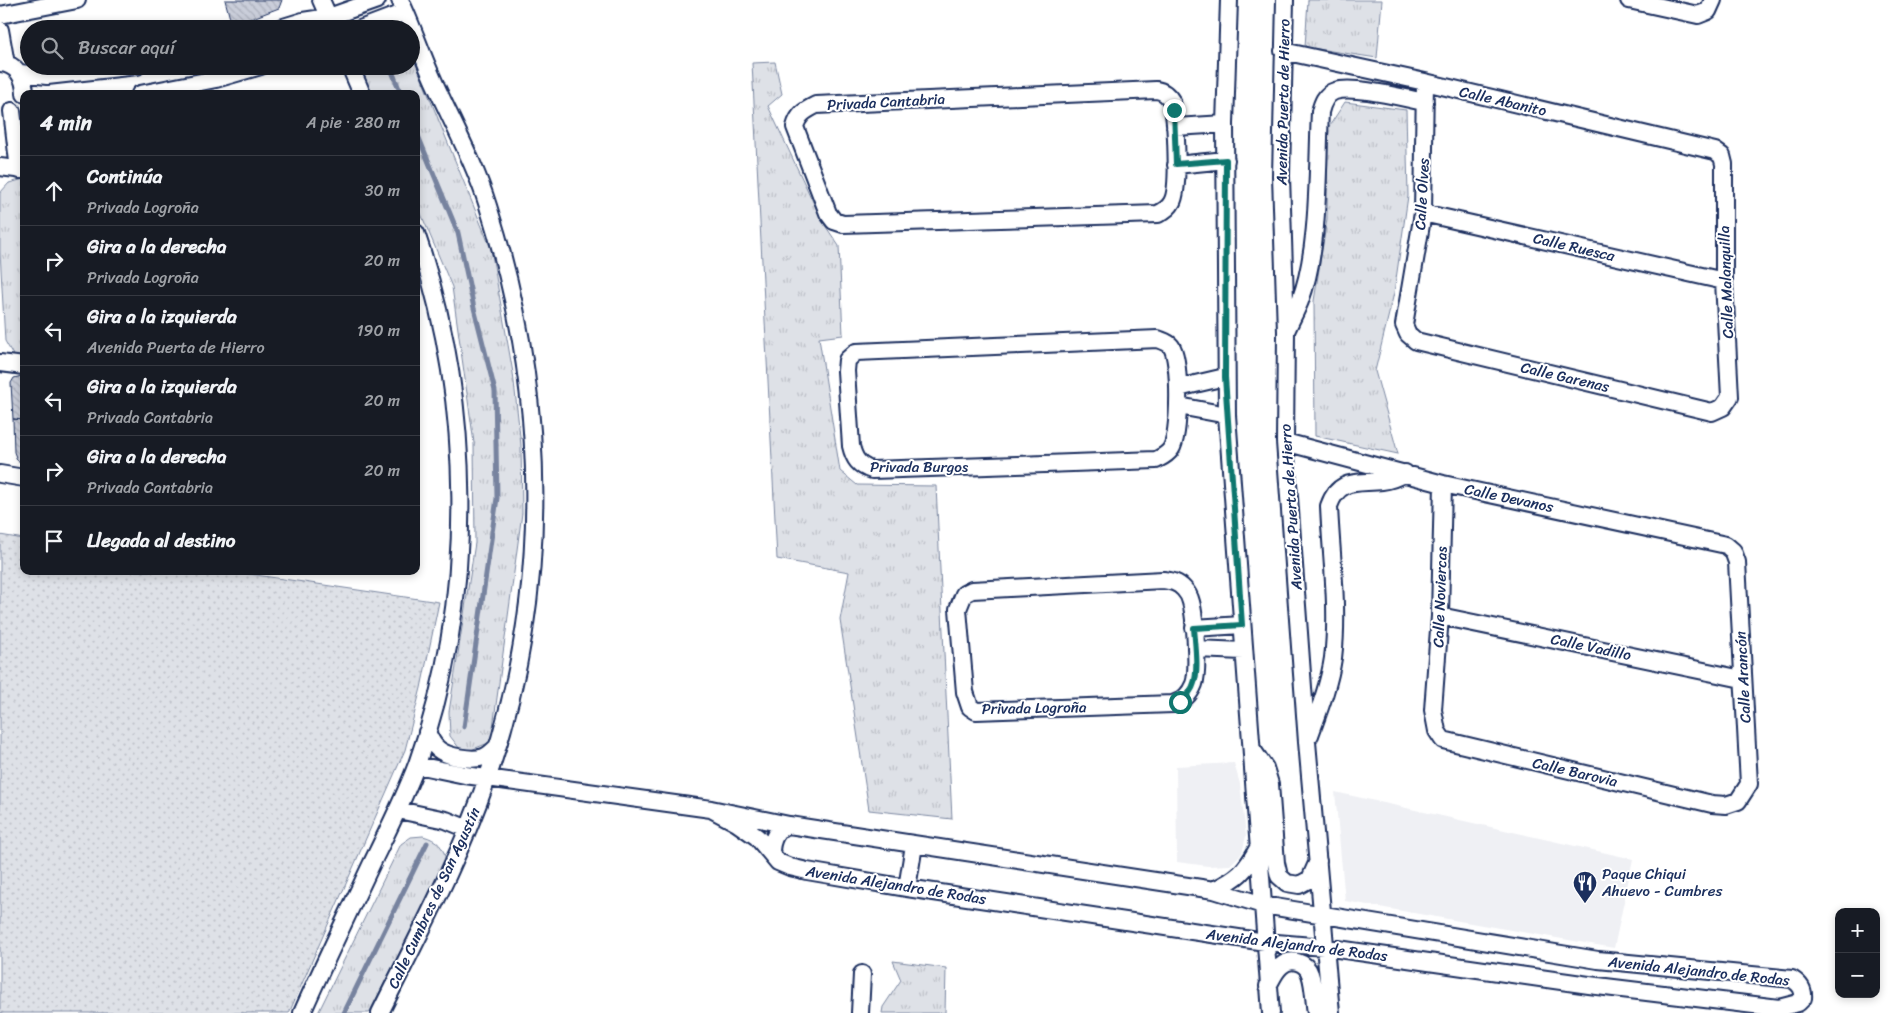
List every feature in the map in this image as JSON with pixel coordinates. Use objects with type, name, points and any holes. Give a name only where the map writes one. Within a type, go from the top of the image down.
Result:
[{"type":"street","points":[[0,15],[77,0]]},
{"type":"street","points":[[321,0],[330,20]]},
{"type":"street","points":[[337,20],[378,0]]},
{"type":"street","points":[[1229,0],[1225,124],[1226,415],[1271,1013]]},
{"type":"street","name":"Avenida Puerta de Hierro","points":[[1285,0],[1281,176],[1286,332],[1286,442],[1307,742],[1331,1013]]},
{"type":"street","points":[[1629,0],[1698,15],[1710,6]]},
{"type":"street","points":[[377,20],[403,6]]},
{"type":"street","name":"Calle Cumbres de San Agustín","points":[[403,6],[409,20]]},
{"type":"street","points":[[0,30],[3,64],[20,73]]},
{"type":"street","name":"Calle Cumbres de San Agustín","points":[[380,1013],[468,829],[488,778],[512,697],[523,640],[532,567],[535,502],[532,422],[526,369],[510,285],[488,204],[420,49]]},
{"type":"street","name":"Calle Abanito","points":[[1283,51],[1425,82],[1714,151],[1722,156]]},
{"type":"street","points":[[21,75],[24,82],[22,90]]},
{"type":"street","points":[[38,75],[58,75]]},
{"type":"street","points":[[160,90],[230,75]]},
{"type":"street","points":[[354,75],[360,90]]},
{"type":"street","name":"Calle Olves","points":[[1408,334],[1404,325],[1423,213],[1425,82]]},
{"type":"street","points":[[1286,332],[1300,301],[1310,258],[1314,230],[1320,112],[1323,101],[1329,94],[1335,91],[1352,89],[1425,102]]},
{"type":"street","name":"Privada Cantabria","points":[[1156,90],[1162,91],[1169,96],[1172,102],[1175,128],[1175,194],[1173,202],[1165,211],[1158,214],[842,224],[834,221],[828,213],[795,128],[797,119],[804,111],[816,106],[1156,90]]},
{"type":"street","points":[[18,103],[20,148]]},
{"type":"street","points":[[1175,128],[1225,124]]},
{"type":"street","name":"Calle Malanquilla","points":[[1722,156],[1724,164],[1724,281],[1730,397],[1723,407]]},
{"type":"street","points":[[1176,164],[1226,160]]},
{"type":"street","points":[[0,167],[20,170]]},
{"type":"street","name":"Calle Ruesca","points":[[1423,213],[1724,281]]},
{"type":"street","points":[[302,1013],[322,967],[398,810],[417,765],[428,732],[453,624],[460,521],[460,455],[453,390],[438,306],[420,246]]},
{"type":"street","name":"Calle Garenas","points":[[1408,334],[1416,341],[1712,412],[1723,407]]},
{"type":"street","name":"Privada Burgos","points":[[1158,339],[1171,346],[1176,356],[1178,388],[1179,406],[1172,448],[1164,457],[1156,460],[872,470],[859,464],[853,456],[850,446],[846,371],[847,360],[856,352],[1158,339]]},
{"type":"street","points":[[0,363],[20,366]]},
{"type":"street","points":[[1178,388],[1225,377]]},
{"type":"street","points":[[1179,406],[1226,415]]},
{"type":"street","name":"Calle Devanos","points":[[1286,442],[1444,484],[1726,545],[1733,551]]},
{"type":"street","points":[[1307,742],[1326,690],[1332,659],[1335,625],[1329,506],[1332,497],[1344,485],[1383,481],[1405,473]]},
{"type":"street","points":[[0,474],[20,477]]},
{"type":"street","name":"Calle Noviercas","points":[[1433,710],[1440,616],[1444,484]]},
{"type":"street","name":"Calle Arancón","points":[[1733,551],[1737,562],[1749,784],[1738,802]]},
{"type":"street","name":"Privada Logroña","points":[[1172,581],[1184,589],[1191,602],[1194,628],[1196,649],[1195,682],[1188,696],[1180,702],[1173,704],[976,711],[970,707],[964,692],[958,609],[964,594],[972,590],[1172,581]]},
{"type":"street","name":"Calle Vadillo","points":[[1440,616],[1742,679]]},
{"type":"street","points":[[1194,628],[1242,625]]},
{"type":"street","points":[[1196,649],[1244,651]]},
{"type":"street","name":"Calle Barovia","points":[[1433,710],[1437,731],[1443,740],[1451,743],[1712,804],[1726,805],[1738,802]]},
{"type":"street","points":[[428,732],[433,744],[447,754],[470,758],[483,757],[490,754],[497,747]]},
{"type":"street","points":[[1251,747],[1265,768],[1270,784],[1276,863],[1279,876],[1287,883],[1299,885],[1310,879],[1318,861]]},
{"type":"street","name":"Avenida Alejandro de Rodas","points":[[417,765],[488,778],[711,810],[789,825],[1214,890],[1263,905],[1598,960],[1792,979],[1804,991],[1803,998],[1798,1002],[1779,1008],[1595,986],[1324,947],[1265,942],[907,888],[790,867],[778,862],[757,837],[737,823],[711,810]]},
{"type":"street","points":[[398,810],[446,820],[468,829]]},
{"type":"street","points":[[771,853],[771,844],[777,832],[784,826],[789,825]]},
{"type":"street","points":[[907,888],[914,844]]},
{"type":"street","points":[[1214,890],[1238,876],[1247,866],[1258,848]]},
{"type":"street","points":[[1268,986],[1282,964],[1291,961],[1299,962],[1306,966],[1310,974],[1316,1013]]},
{"type":"street","points":[[860,1013],[862,974]]},
{"type":"shaded area","points":[[1234,763],[1240,784],[1246,836],[1242,853],[1230,865],[1208,866],[1177,862],[1176,766]]},
{"type":"shaded area","points":[[1335,792],[1633,859],[1614,948],[1345,901]]},
{"type":"green space","points":[[1308,0],[1382,0],[1377,58],[1305,47]]},
{"type":"green space","points":[[775,62],[782,94],[768,106],[822,221],[839,246],[843,335],[819,338],[840,471],[857,485],[936,486],[952,819],[869,810],[840,620],[849,572],[777,559],[752,63]]},
{"type":"green space","points":[[420,74],[491,249],[513,373],[521,445],[522,513],[491,742],[463,753],[450,736],[449,712],[475,543],[474,443],[452,287],[420,211],[420,90],[369,90],[364,75]]},
{"type":"green space","points":[[1345,102],[1406,110],[1408,196],[1394,293],[1375,371],[1398,454],[1315,436],[1314,301],[1327,219],[1328,128]]},
{"type":"green space","points":[[20,180],[20,357],[13,355],[5,341],[0,252],[0,193],[9,183]]},
{"type":"green space","points":[[0,535],[20,538],[20,575],[256,575],[439,602],[421,688],[405,750],[289,1013],[0,1013]]},
{"type":"green space","points":[[423,836],[433,840],[442,848],[446,862],[369,1013],[318,1013],[401,844],[411,837]]},
{"type":"green space","points":[[893,961],[946,968],[945,1013],[882,1013],[883,1007],[901,980]]},
{"type":"building","points":[[225,0],[282,0],[279,8],[248,20],[230,20]]},
{"type":"building","points":[[20,376],[20,420],[13,419],[11,383],[14,378]]},
{"type":"building","points":[[13,419],[20,420],[20,462],[17,460],[14,452]]},
{"type":"waterway","points":[[394,75],[399,90]]},
{"type":"waterway","points":[[420,141],[458,233],[474,308],[495,391],[497,498],[464,727]]},
{"type":"waterway","points":[[344,1013],[427,843]]},
{"type":"place","name":"Paque Chiqui Ahuevo - Cumbres","points":[[1585,904]]},
{"type":"route","points":[[1174,110],[1176,164],[1226,160],[1226,415],[1242,625],[1194,628],[1196,649],[1195,682],[1188,696],[1180,702]]}]
